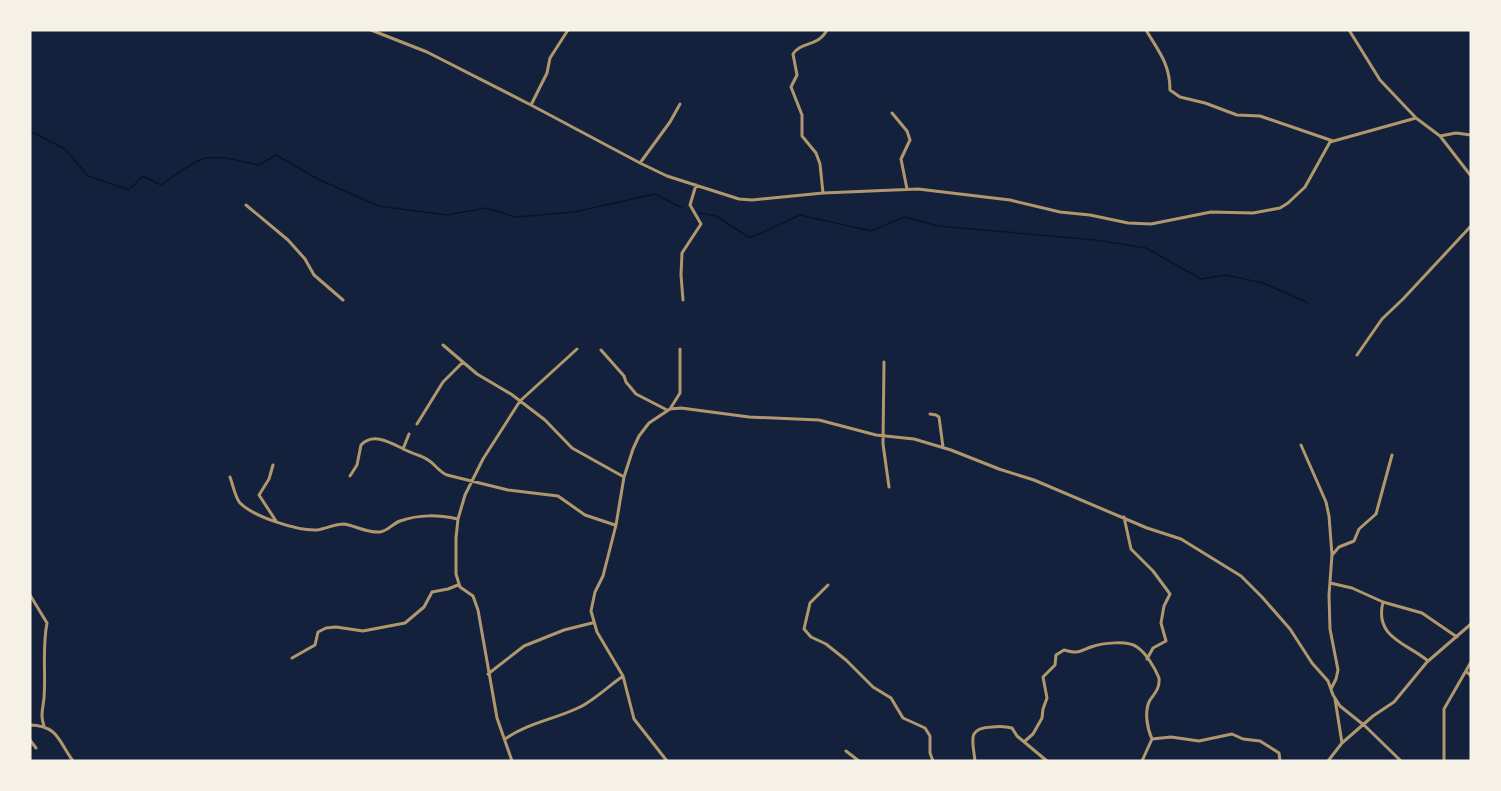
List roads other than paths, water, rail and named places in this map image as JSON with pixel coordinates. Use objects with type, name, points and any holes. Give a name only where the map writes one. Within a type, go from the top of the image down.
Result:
[{"type":"street","points":[[371,30],[427,52],[640,164],[727,196],[752,200],[823,193],[907,189],[1010,200],[1060,212],[1139,224],[1151,224],[1211,212],[1271,211],[1288,203],[1305,188],[1326,149],[1333,141],[1416,118]]},
{"type":"street","points":[[531,105],[547,73],[550,58],[568,30]]},
{"type":"street","points":[[823,193],[820,164],[816,153],[803,138],[802,115],[791,87],[797,75],[795,51],[799,47],[818,41],[827,30]]},
{"type":"street","points":[[1146,30],[1167,66],[1170,74],[1170,90],[1175,95],[1237,115],[1260,116],[1333,141]]},
{"type":"street","points":[[1349,30],[1376,75],[1416,118],[1440,136],[1471,176]]},
{"type":"street","points":[[640,164],[680,104]]},
{"type":"street","points":[[892,113],[909,134],[909,143],[901,159],[907,189]]},
{"type":"street","points":[[1440,136],[1456,133],[1471,135]]},
{"type":"street","points":[[683,300],[682,253],[701,224],[690,205],[696,185]]},
{"type":"street","points":[[246,205],[288,240],[305,259],[314,275],[343,300]]},
{"type":"street","points":[[1357,355],[1378,324],[1471,226]]},
{"type":"street","points":[[443,345],[477,374],[520,400],[549,423],[572,448],[624,477]]},
{"type":"street","points":[[512,761],[497,718],[475,599],[459,585],[455,548],[458,519],[471,482],[520,400],[577,349]]},
{"type":"street","points":[[667,761],[632,715],[623,676],[615,660],[602,643],[593,622],[591,605],[603,576],[616,525],[624,477],[633,449],[644,429],[669,410],[680,392],[680,349]]},
{"type":"street","points":[[601,350],[624,376],[636,394],[669,410],[691,408],[749,417],[819,420],[884,436],[943,447],[1034,480],[1157,531],[1181,538],[1241,576],[1279,614],[1309,659],[1328,681],[1334,698],[1342,743]]},
{"type":"street","points":[[417,424],[443,382],[463,362]]},
{"type":"street","points":[[884,362],[883,444],[889,487]]},
{"type":"street","points":[[930,414],[939,417],[943,447]]},
{"type":"street","points":[[403,448],[409,434]]},
{"type":"street","points":[[350,476],[357,465],[361,445],[366,440],[384,440],[428,459],[442,473],[515,491],[558,496],[585,515],[616,525]]},
{"type":"street","points":[[1301,445],[1328,506],[1332,555],[1330,629],[1338,670],[1331,689]]},
{"type":"street","points":[[1332,555],[1340,546],[1354,541],[1359,530],[1376,514],[1392,455]]},
{"type":"street","points":[[273,465],[269,479],[259,495],[277,522]]},
{"type":"street","points":[[230,477],[240,503],[277,522],[301,529],[320,529],[341,524],[383,532],[397,522],[425,515],[458,519]]},
{"type":"street","points":[[1124,517],[1131,549],[1153,571],[1170,594],[1164,606],[1161,623],[1166,641],[1151,650],[1147,659]]},
{"type":"street","points":[[1330,583],[1352,588],[1383,602],[1422,613],[1457,637]]},
{"type":"street","points":[[292,658],[315,645],[318,632],[321,630],[336,627],[362,632],[405,622],[424,607],[432,592],[459,585]]},
{"type":"street","points":[[828,585],[810,603],[804,629],[811,637],[826,644],[846,660],[873,687],[891,698],[903,718],[925,728],[930,736],[930,753],[933,761]]},
{"type":"street","points":[[30,595],[47,623],[43,642],[44,697],[40,713],[44,726]]},
{"type":"street","points":[[1383,602],[1380,616],[1384,626],[1400,644],[1417,651],[1428,660]]},
{"type":"street","points":[[488,674],[524,646],[564,630],[593,622]]},
{"type":"street","points":[[1328,761],[1342,743],[1365,726],[1373,716],[1394,702],[1428,660],[1469,630],[1471,624]]},
{"type":"street","points":[[1025,741],[1033,734],[1042,718],[1042,709],[1047,698],[1043,677],[1055,665],[1056,656],[1061,651],[1080,652],[1090,647],[1124,643],[1137,646],[1157,673],[1160,683],[1148,705],[1148,730],[1152,739],[1142,761]]},
{"type":"street","points":[[1444,761],[1444,712],[1471,662]]},
{"type":"street","points":[[1466,671],[1471,676]]},
{"type":"street","points":[[505,739],[522,729],[580,708],[623,676]]},
{"type":"street","points":[[1334,698],[1401,761]]},
{"type":"street","points":[[30,725],[44,726],[54,732],[73,761]]},
{"type":"street","points":[[975,761],[973,750],[975,731],[979,728],[1009,727],[1047,761]]},
{"type":"street","points":[[1152,739],[1171,738],[1199,741],[1232,734],[1243,739],[1260,741],[1279,753],[1280,761]]},
{"type":"street","points":[[30,740],[36,748]]},
{"type":"street","points":[[846,751],[859,761]]},
{"type":"waterway","points":[[30,133],[65,149],[88,176],[129,190],[143,176],[161,185],[186,167],[202,159],[223,158],[259,165],[276,155],[318,179],[378,206],[447,215],[486,208],[516,217],[574,212],[655,194],[682,208]]},
{"type":"waterway","points":[[699,213],[716,216],[750,238],[800,215],[871,231],[904,217],[938,226],[1096,240],[1146,248],[1201,279],[1225,275],[1263,283],[1308,303]]}]
